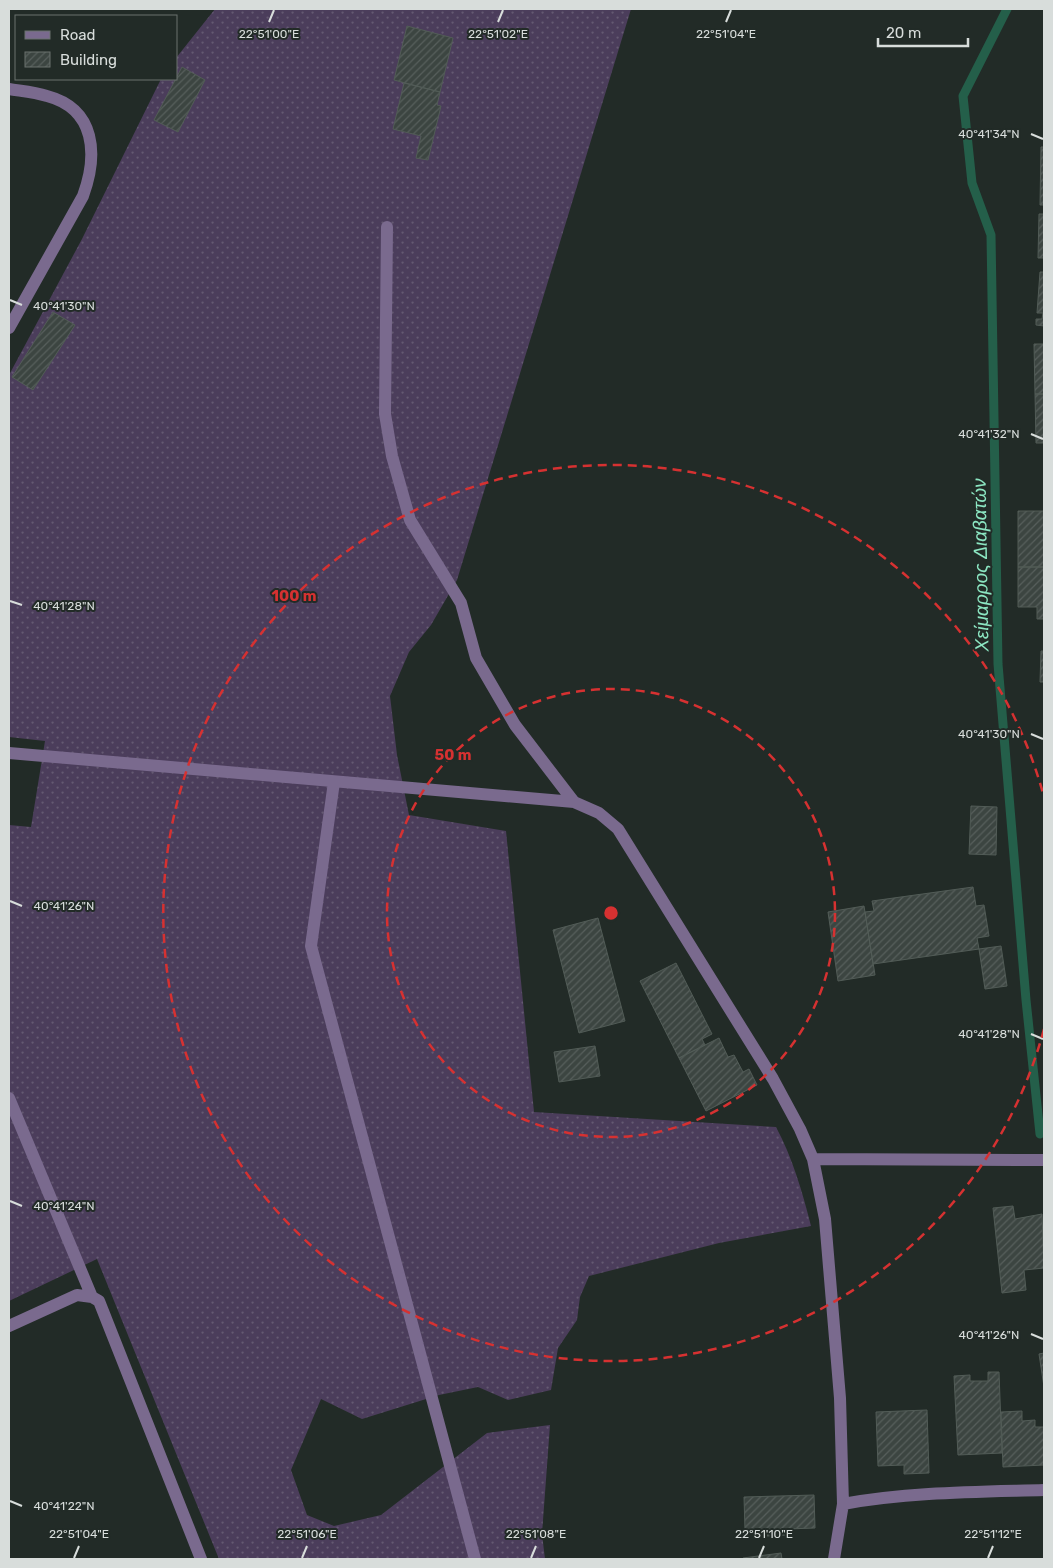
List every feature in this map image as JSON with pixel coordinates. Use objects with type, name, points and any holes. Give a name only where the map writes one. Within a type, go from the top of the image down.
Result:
[{"type":"street","points":[[9,89],[48,96],[68,106],[84,125],[92,150],[92,173],[84,196],[9,328]]},
{"type":"street","points":[[387,227],[385,414],[392,456],[410,520],[461,603],[476,658],[481,667],[515,725],[574,802]]},
{"type":"street","points":[[9,753],[574,802],[599,813],[618,829],[755,1048],[814,1159],[825,1219],[836,1328],[843,1504],[834,1559]]},
{"type":"street","points":[[334,782],[311,946],[475,1559]]},
{"type":"street","points":[[9,1098],[92,1297]]},
{"type":"street","points":[[814,1159],[1044,1160]]},
{"type":"street","points":[[9,1326],[77,1295],[92,1297],[99,1301],[201,1559]]},
{"type":"street","points":[[843,1504],[882,1496],[1044,1490]]},
{"type":"shaded area","points":[[215,9],[631,9],[457,580],[431,625],[409,652],[390,696],[397,755],[409,815],[506,831],[534,1112],[776,1127],[796,1175],[811,1226],[719,1243],[589,1276],[580,1297],[577,1320],[558,1348],[551,1390],[508,1400],[478,1387],[439,1395],[362,1419],[321,1399],[291,1470],[307,1515],[334,1526],[381,1515],[487,1433],[550,1425],[542,1534],[545,1559],[219,1559],[97,1259],[9,1301],[9,825],[31,827],[45,741],[9,737],[9,375],[82,239],[161,80],[178,80],[178,55]]},
{"type":"building","points":[[407,26],[453,38],[440,92],[394,80]]},
{"type":"building","points":[[182,67],[205,80],[178,132],[154,120],[175,80],[178,80],[178,75]]},
{"type":"building","points":[[404,83],[440,92],[437,105],[441,106],[428,160],[416,158],[421,136],[393,129]]},
{"type":"building","points":[[1041,147],[1044,147],[1044,205],[1040,205]]},
{"type":"building","points":[[1039,214],[1044,214],[1044,258],[1038,258]]},
{"type":"building","points":[[1040,272],[1044,272],[1044,326],[1036,325],[1036,319],[1042,319],[1043,313],[1037,313]]},
{"type":"building","points":[[53,312],[75,325],[33,390],[12,377]]},
{"type":"building","points":[[1034,344],[1044,344],[1044,394],[1035,394]]},
{"type":"building","points":[[1035,394],[1044,394],[1044,443],[1036,443]]},
{"type":"building","points":[[1018,511],[1044,511],[1044,567],[1018,567]]},
{"type":"building","points":[[1018,567],[1044,567],[1044,619],[1037,619],[1037,607],[1018,607]]},
{"type":"building","points":[[1041,651],[1044,651],[1044,682],[1040,682]]},
{"type":"building","points":[[971,806],[997,807],[996,855],[969,854]]},
{"type":"building","points":[[973,887],[976,906],[984,905],[989,936],[977,938],[979,949],[873,964],[865,912],[874,911],[872,901]]},
{"type":"building","points":[[864,906],[875,975],[838,981],[828,912]]},
{"type":"building","points":[[598,918],[625,1021],[579,1033],[553,930]]},
{"type":"building","points":[[1001,946],[1007,986],[985,989],[979,949]]},
{"type":"building","points":[[676,963],[712,1034],[702,1039],[705,1045],[679,1058],[640,981]]},
{"type":"building","points":[[719,1038],[728,1057],[734,1055],[743,1072],[749,1069],[757,1085],[706,1111],[679,1058]]},
{"type":"building","points":[[595,1046],[600,1076],[559,1082],[554,1052]]},
{"type":"building","points":[[1013,1206],[1015,1219],[1042,1214],[1044,1268],[1024,1270],[1026,1290],[1002,1293],[993,1208]]},
{"type":"building","points":[[1044,1353],[1044,1387],[1039,1354]]},
{"type":"building","points":[[988,1372],[999,1372],[1002,1453],[958,1455],[954,1376],[970,1375],[970,1381],[988,1381]]},
{"type":"building","points":[[927,1410],[929,1473],[904,1474],[904,1465],[878,1466],[876,1412]]},
{"type":"building","points":[[1022,1411],[1022,1421],[1035,1420],[1035,1427],[1044,1427],[1044,1465],[1003,1467],[1001,1412]]},
{"type":"building","points":[[814,1495],[815,1528],[787,1529],[787,1535],[767,1536],[767,1530],[745,1530],[744,1497]]},
{"type":"building","points":[[781,1553],[782,1559],[743,1559],[743,1558]]},
{"type":"waterway","name":"Χείμαρρος Διαβατών","points":[[1007,9],[963,96],[972,183],[991,235],[998,664],[1026,1000],[1040,1134]]}]
